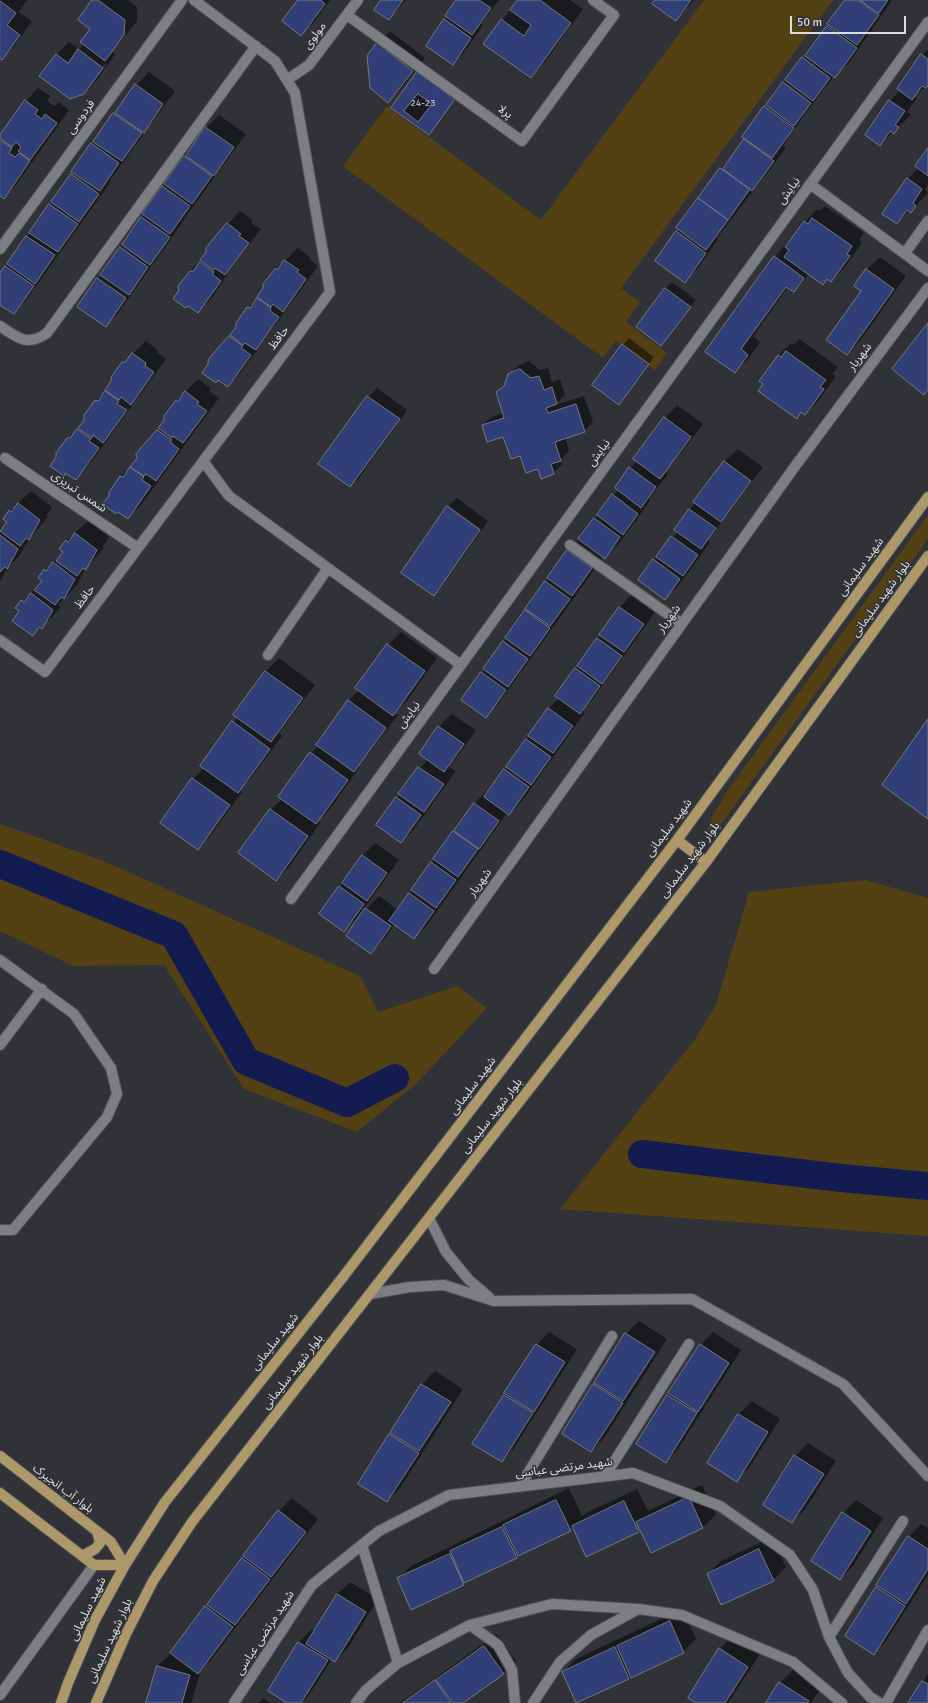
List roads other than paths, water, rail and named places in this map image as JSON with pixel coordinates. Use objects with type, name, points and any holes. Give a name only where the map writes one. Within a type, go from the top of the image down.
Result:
[{"type":"main road","name":"شهید سلیمانی","points":[[61,1703],[95,1620],[125,1565],[165,1502],[348,1270],[677,840],[928,497]]},
{"type":"main road","name":"بلوار شهید سلیمانی","points":[[96,1703],[126,1634],[153,1581],[192,1522],[706,862],[928,556]]},
{"type":"main road","points":[[677,840],[706,862]]},
{"type":"main road","name":"بلوار آب انجیرک","points":[[0,1456],[111,1542],[125,1565]]},
{"type":"main road","points":[[0,1493],[94,1565],[125,1565]]},
{"type":"main road","points":[[82,1556],[95,1549],[100,1543],[97,1531]]},
{"type":"street","name":"فردوسی","points":[[0,249],[182,0]]},
{"type":"street","name":"حافظ","points":[[0,640],[45,672],[330,292],[295,93],[275,61],[194,0]]},
{"type":"street","name":"مولوی","points":[[287,80],[309,65],[358,0]]},
{"type":"street","name":"پرلا","points":[[347,15],[522,140],[614,15],[593,0]]},
{"type":"street","name":"نیایش","points":[[291,899],[928,22]]},
{"type":"street","points":[[0,326],[26,341],[34,341],[47,333],[256,46]]},
{"type":"street","points":[[810,184],[928,271]]},
{"type":"street","points":[[904,253],[928,221]]},
{"type":"street","name":"شهریار","points":[[434,969],[796,465],[928,288]]},
{"type":"street","name":"شمس تبریزی","points":[[5,458],[138,548]]},
{"type":"street","points":[[203,461],[229,496],[461,665]]},
{"type":"street","points":[[570,545],[682,624]]},
{"type":"street","points":[[268,655],[328,568]]},
{"type":"street","points":[[0,960],[42,989],[74,1014],[111,1068],[117,1094],[107,1117],[13,1230],[0,1230]]},
{"type":"street","points":[[0,1045],[42,989]]},
{"type":"street","points":[[429,1218],[446,1252],[469,1280],[494,1301]]},
{"type":"street","points":[[370,1294],[410,1287],[444,1285],[494,1301],[692,1299],[843,1384],[928,1476]]},
{"type":"street","points":[[520,1486],[612,1336]]},
{"type":"street","points":[[605,1476],[689,1344]]},
{"type":"street","name":"شهید مرتضی عباسی","points":[[234,1703],[312,1585],[379,1531],[449,1495],[632,1473],[720,1506],[790,1555],[813,1590],[828,1637],[848,1673],[870,1697],[880,1703]]},
{"type":"street","points":[[828,1637],[902,1521]]},
{"type":"street","points":[[362,1544],[398,1663]]},
{"type":"street","points":[[0,1695],[94,1565]]},
{"type":"street","points":[[356,1703],[366,1690],[398,1663],[470,1625],[552,1604],[638,1609],[682,1615],[793,1662],[842,1703]]},
{"type":"street","points":[[533,1703],[560,1662],[591,1635],[638,1609]]},
{"type":"street","points":[[470,1625],[498,1644],[512,1670],[515,1703]]},
{"type":"street","points":[[886,1703],[928,1630]]},
{"type":"waterway","points":[[0,864],[174,935],[246,1061],[347,1103],[395,1078]]},
{"type":"waterway","points":[[642,1154],[841,1178],[928,1186]]}]
